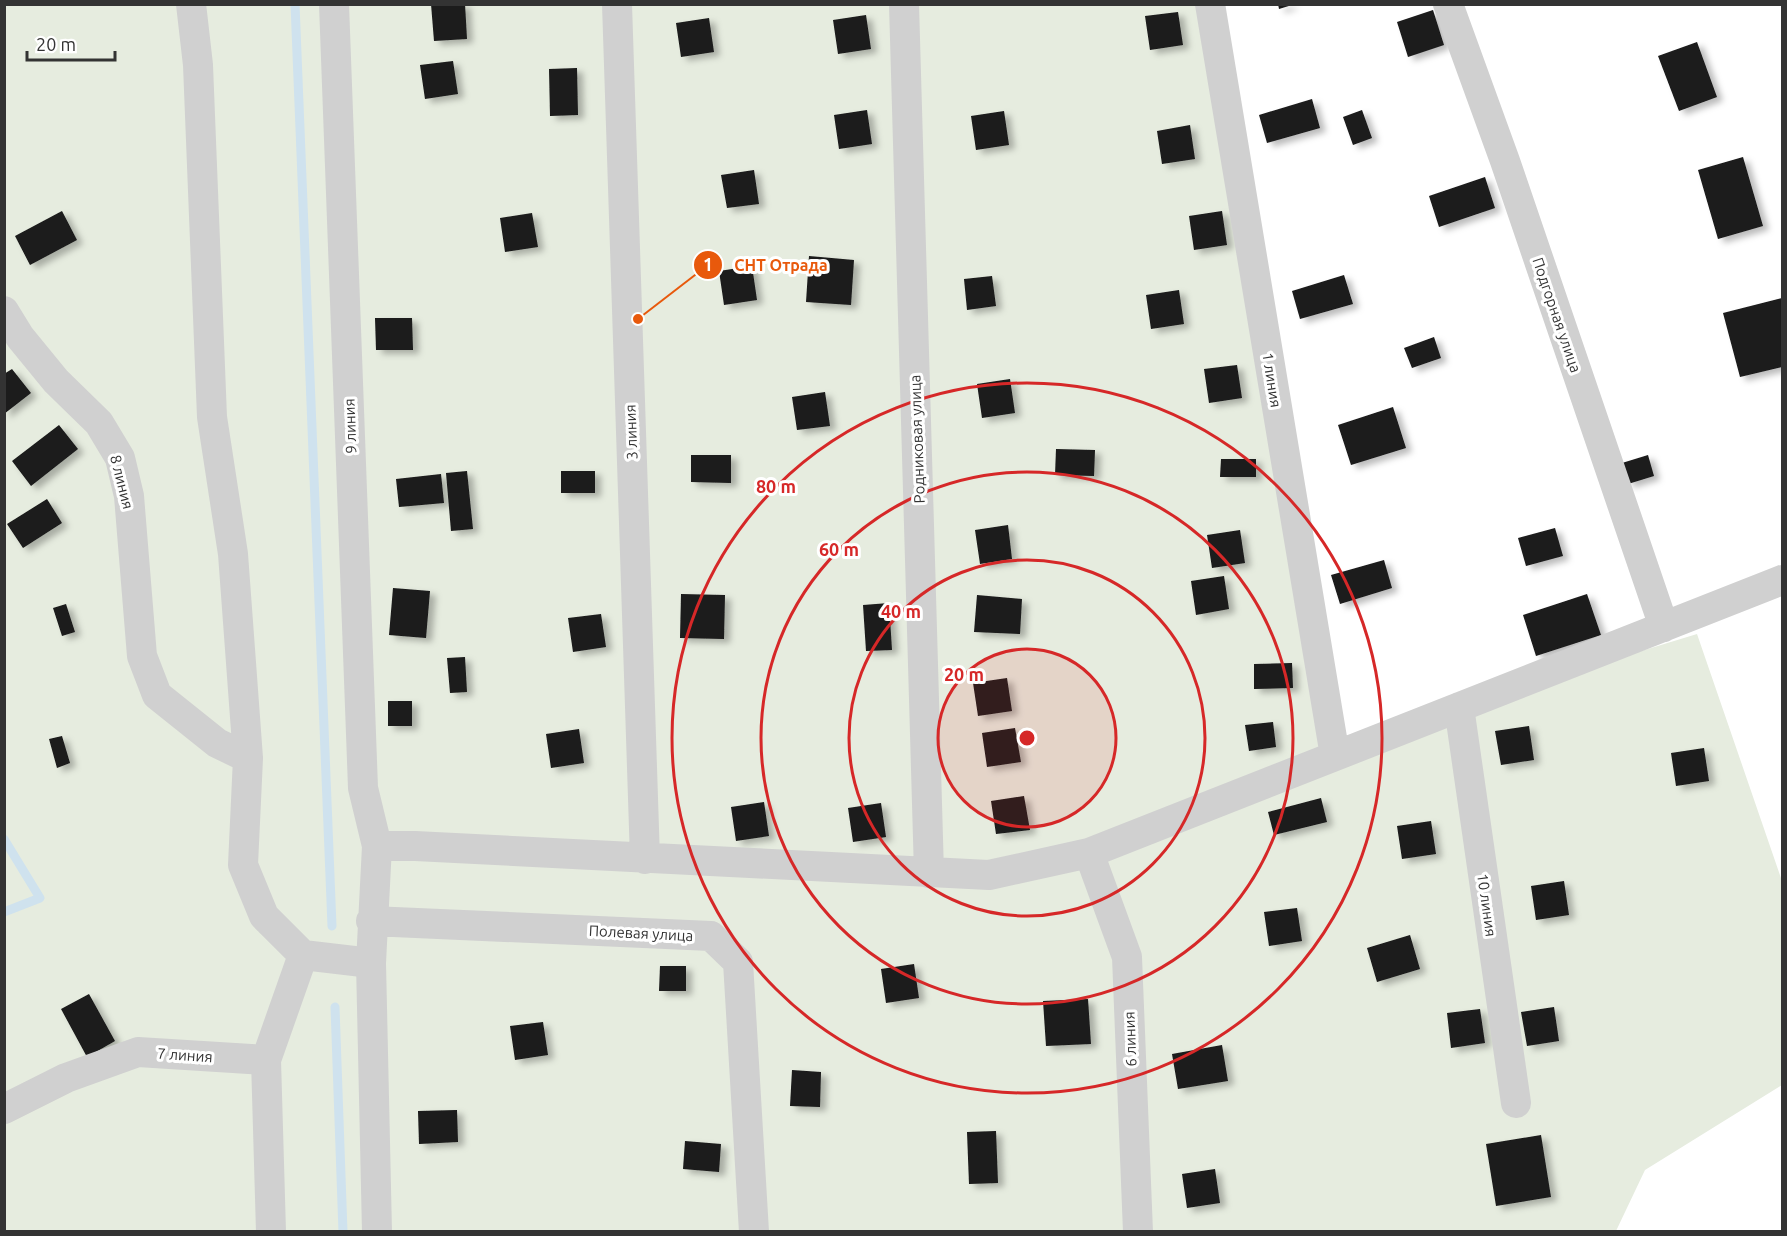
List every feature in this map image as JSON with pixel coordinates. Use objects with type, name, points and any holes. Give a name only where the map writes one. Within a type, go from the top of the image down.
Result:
[{"type":"street","points":[[191,4],[198,65],[212,417],[233,554],[248,758],[243,865],[264,916],[303,955],[371,963]]},
{"type":"street","name":"9 линия","points":[[334,4],[363,788],[377,846],[371,921],[377,1232]]},
{"type":"street","name":"3 линия","points":[[617,4],[645,859]]},
{"type":"street","name":"Родниковая улица","points":[[904,4],[929,873]]},
{"type":"street","name":"1 линия","points":[[1210,4],[1335,756]]},
{"type":"street","name":"Подгорная улица","points":[[1448,4],[1505,162],[1664,627]]},
{"type":"street","name":"8 линия","points":[[4,310],[20,337],[56,381],[99,423],[120,458],[129,495],[142,656],[157,695],[217,743],[248,758]]},
{"type":"street","points":[[377,846],[989,875],[1089,853],[1782,580]]},
{"type":"street","name":"10 линия","points":[[1459,707],[1515,1102]]},
{"type":"street","name":"6 линия","points":[[1089,853],[1127,957],[1138,1232]]},
{"type":"street","name":"Полевая улица","points":[[371,921],[711,936],[738,962],[754,1232]]},
{"type":"street","points":[[271,1232],[266,1060],[303,955]]},
{"type":"street","name":"7 линия","points":[[4,1109],[66,1078],[138,1052],[266,1060]]},
{"type":"shaded area","points":[[5,5],[1220,5],[1339,743],[1697,634],[1782,881],[1782,1085],[1645,1170],[1616,1231],[5,1231]]},
{"type":"building","points":[[431,4],[465,4],[467,39],[434,41]]},
{"type":"building","points":[[1278,4],[1292,4],[1292,5],[1279,9]]},
{"type":"building","points":[[1433,10],[1444,45],[1408,57],[1397,22]]},
{"type":"building","points":[[1178,12],[1183,45],[1150,50],[1145,16]]},
{"type":"building","points":[[866,15],[871,49],[838,54],[833,20]]},
{"type":"building","points":[[709,18],[714,52],[681,57],[676,23]]},
{"type":"building","points":[[1697,42],[1717,97],[1679,111],[1658,56]]},
{"type":"building","points":[[453,61],[458,94],[425,99],[420,65]]},
{"type":"building","points":[[577,68],[578,115],[550,116],[549,69]]},
{"type":"building","points":[[1312,99],[1320,128],[1267,143],[1259,115]]},
{"type":"building","points":[[867,110],[872,144],[839,149],[834,115]]},
{"type":"building","points":[[1362,110],[1372,138],[1353,145],[1343,117]]},
{"type":"building","points":[[1004,111],[1009,145],[976,150],[971,116]]},
{"type":"building","points":[[1190,125],[1195,159],[1162,164],[1157,131]]},
{"type":"building","points":[[1743,157],[1763,226],[1718,239],[1698,170]]},
{"type":"building","points":[[754,170],[759,204],[727,208],[721,175]]},
{"type":"building","points":[[1485,177],[1495,208],[1439,227],[1429,196]]},
{"type":"building","points":[[62,211],[77,240],[30,265],[15,236]]},
{"type":"building","points":[[1222,211],[1227,245],[1194,250],[1189,216]]},
{"type":"building","points":[[532,213],[538,247],[505,252],[500,218]]},
{"type":"building","points":[[809,256],[854,260],[851,305],[806,302]]},
{"type":"building","points":[[752,266],[757,300],[724,305],[719,271]]},
{"type":"building","points":[[1344,275],[1353,304],[1300,319],[1292,291]]},
{"type":"building","points":[[992,276],[996,306],[967,310],[964,279]]},
{"type":"building","points":[[1179,290],[1184,324],[1151,329],[1146,295]]},
{"type":"building","points":[[1782,298],[1782,367],[1740,377],[1723,313]]},
{"type":"building","points":[[375,318],[412,318],[413,350],[376,350]]},
{"type":"building","points":[[1434,337],[1441,358],[1412,368],[1404,348]]},
{"type":"building","points":[[1237,365],[1242,398],[1209,403],[1204,369]]},
{"type":"building","points":[[12,369],[31,393],[4,414],[4,374]]},
{"type":"building","points":[[1010,379],[1015,413],[982,418],[977,384]]},
{"type":"building","points":[[825,392],[830,426],[797,430],[792,397]]},
{"type":"building","points":[[1393,407],[1406,448],[1351,465],[1338,425]]},
{"type":"building","points":[[59,425],[78,449],[31,486],[12,461]]},
{"type":"building","points":[[1056,449],[1095,450],[1094,476],[1055,475]]},
{"type":"building","points":[[691,455],[731,455],[731,483],[691,482]]},
{"type":"building","points":[[1648,455],[1654,476],[1628,484],[1622,463]]},
{"type":"building","points":[[1221,459],[1256,459],[1256,477],[1220,477]]},
{"type":"building","points":[[467,471],[473,529],[451,531],[446,473]]},
{"type":"building","points":[[561,471],[595,471],[595,493],[561,493]]},
{"type":"building","points":[[441,474],[444,503],[399,507],[396,479]]},
{"type":"building","points":[[47,499],[62,523],[23,548],[7,524]]},
{"type":"building","points":[[1008,525],[1012,559],[980,564],[975,530]]},
{"type":"building","points":[[1555,528],[1563,556],[1526,566],[1518,538]]},
{"type":"building","points":[[1240,530],[1245,563],[1212,568],[1207,535]]},
{"type":"building","points":[[1384,560],[1392,588],[1340,604],[1331,575]]},
{"type":"building","points":[[1224,576],[1229,609],[1196,615],[1191,581]]},
{"type":"building","points":[[393,588],[430,591],[426,638],[389,635]]},
{"type":"building","points":[[681,594],[725,595],[724,639],[680,638]]},
{"type":"building","points":[[1587,594],[1601,635],[1536,656],[1523,615]]},
{"type":"building","points":[[977,595],[1022,599],[1020,634],[974,632]]},
{"type":"building","points":[[889,603],[892,650],[866,651],[863,605]]},
{"type":"building","points":[[66,604],[75,632],[62,636],[53,608]]},
{"type":"building","points":[[601,614],[606,647],[573,652],[568,618]]},
{"type":"building","points":[[465,657],[467,692],[450,693],[447,658]]},
{"type":"building","points":[[1292,663],[1293,688],[1254,689],[1254,664]]},
{"type":"building","points":[[1007,678],[1012,711],[978,716],[973,683]]},
{"type":"building","points":[[388,701],[412,701],[412,726],[388,726]]},
{"type":"building","points":[[1273,722],[1276,747],[1249,751],[1245,725]]},
{"type":"building","points":[[1529,726],[1534,760],[1501,765],[1495,731]]},
{"type":"building","points":[[1015,728],[1021,762],[987,767],[982,733]]},
{"type":"building","points":[[579,729],[584,763],[551,768],[546,734]]},
{"type":"building","points":[[62,736],[70,763],[57,768],[49,739]]},
{"type":"building","points":[[1704,748],[1709,781],[1676,786],[1671,753]]},
{"type":"building","points":[[1024,796],[1030,830],[996,834],[991,801]]},
{"type":"building","points":[[1321,798],[1327,822],[1274,835],[1268,812]]},
{"type":"building","points":[[764,802],[769,836],[736,841],[731,807]]},
{"type":"building","points":[[881,803],[886,837],[853,842],[848,808]]},
{"type":"building","points":[[1431,821],[1436,854],[1402,859],[1397,826]]},
{"type":"building","points":[[1564,881],[1569,915],[1536,920],[1531,886]]},
{"type":"building","points":[[1297,908],[1302,941],[1269,946],[1264,912]]},
{"type":"building","points":[[1410,935],[1420,969],[1377,982],[1367,948]]},
{"type":"building","points":[[914,964],[919,998],[886,1003],[881,969]]},
{"type":"building","points":[[660,966],[686,966],[686,991],[659,991]]},
{"type":"building","points":[[89,994],[115,1041],[87,1057],[61,1009]]},
{"type":"building","points":[[1088,999],[1091,1044],[1046,1046],[1043,1001]]},
{"type":"building","points":[[1554,1007],[1559,1041],[1527,1046],[1521,1012]]},
{"type":"building","points":[[1480,1009],[1485,1043],[1451,1048],[1447,1013]]},
{"type":"building","points":[[543,1022],[548,1055],[515,1060],[510,1026]]},
{"type":"building","points":[[1222,1045],[1228,1081],[1178,1089],[1172,1054]]},
{"type":"building","points":[[792,1070],[821,1072],[820,1107],[790,1106]]},
{"type":"building","points":[[457,1110],[458,1142],[419,1144],[418,1111]]},
{"type":"building","points":[[996,1131],[998,1183],[969,1184],[967,1132]]},
{"type":"building","points":[[1541,1135],[1551,1197],[1496,1206],[1486,1144]]},
{"type":"building","points":[[685,1141],[721,1144],[719,1172],[683,1169]]},
{"type":"building","points":[[1215,1169],[1220,1203],[1187,1208],[1182,1174]]},
{"type":"waterway","points":[[295,4],[332,926]]},
{"type":"waterway","points":[[4,839],[40,898],[4,912]]},
{"type":"waterway","points":[[335,1007],[343,1232]]},
{"type":"place","name":"СНТ Отрада","points":[[638,319]]}]
